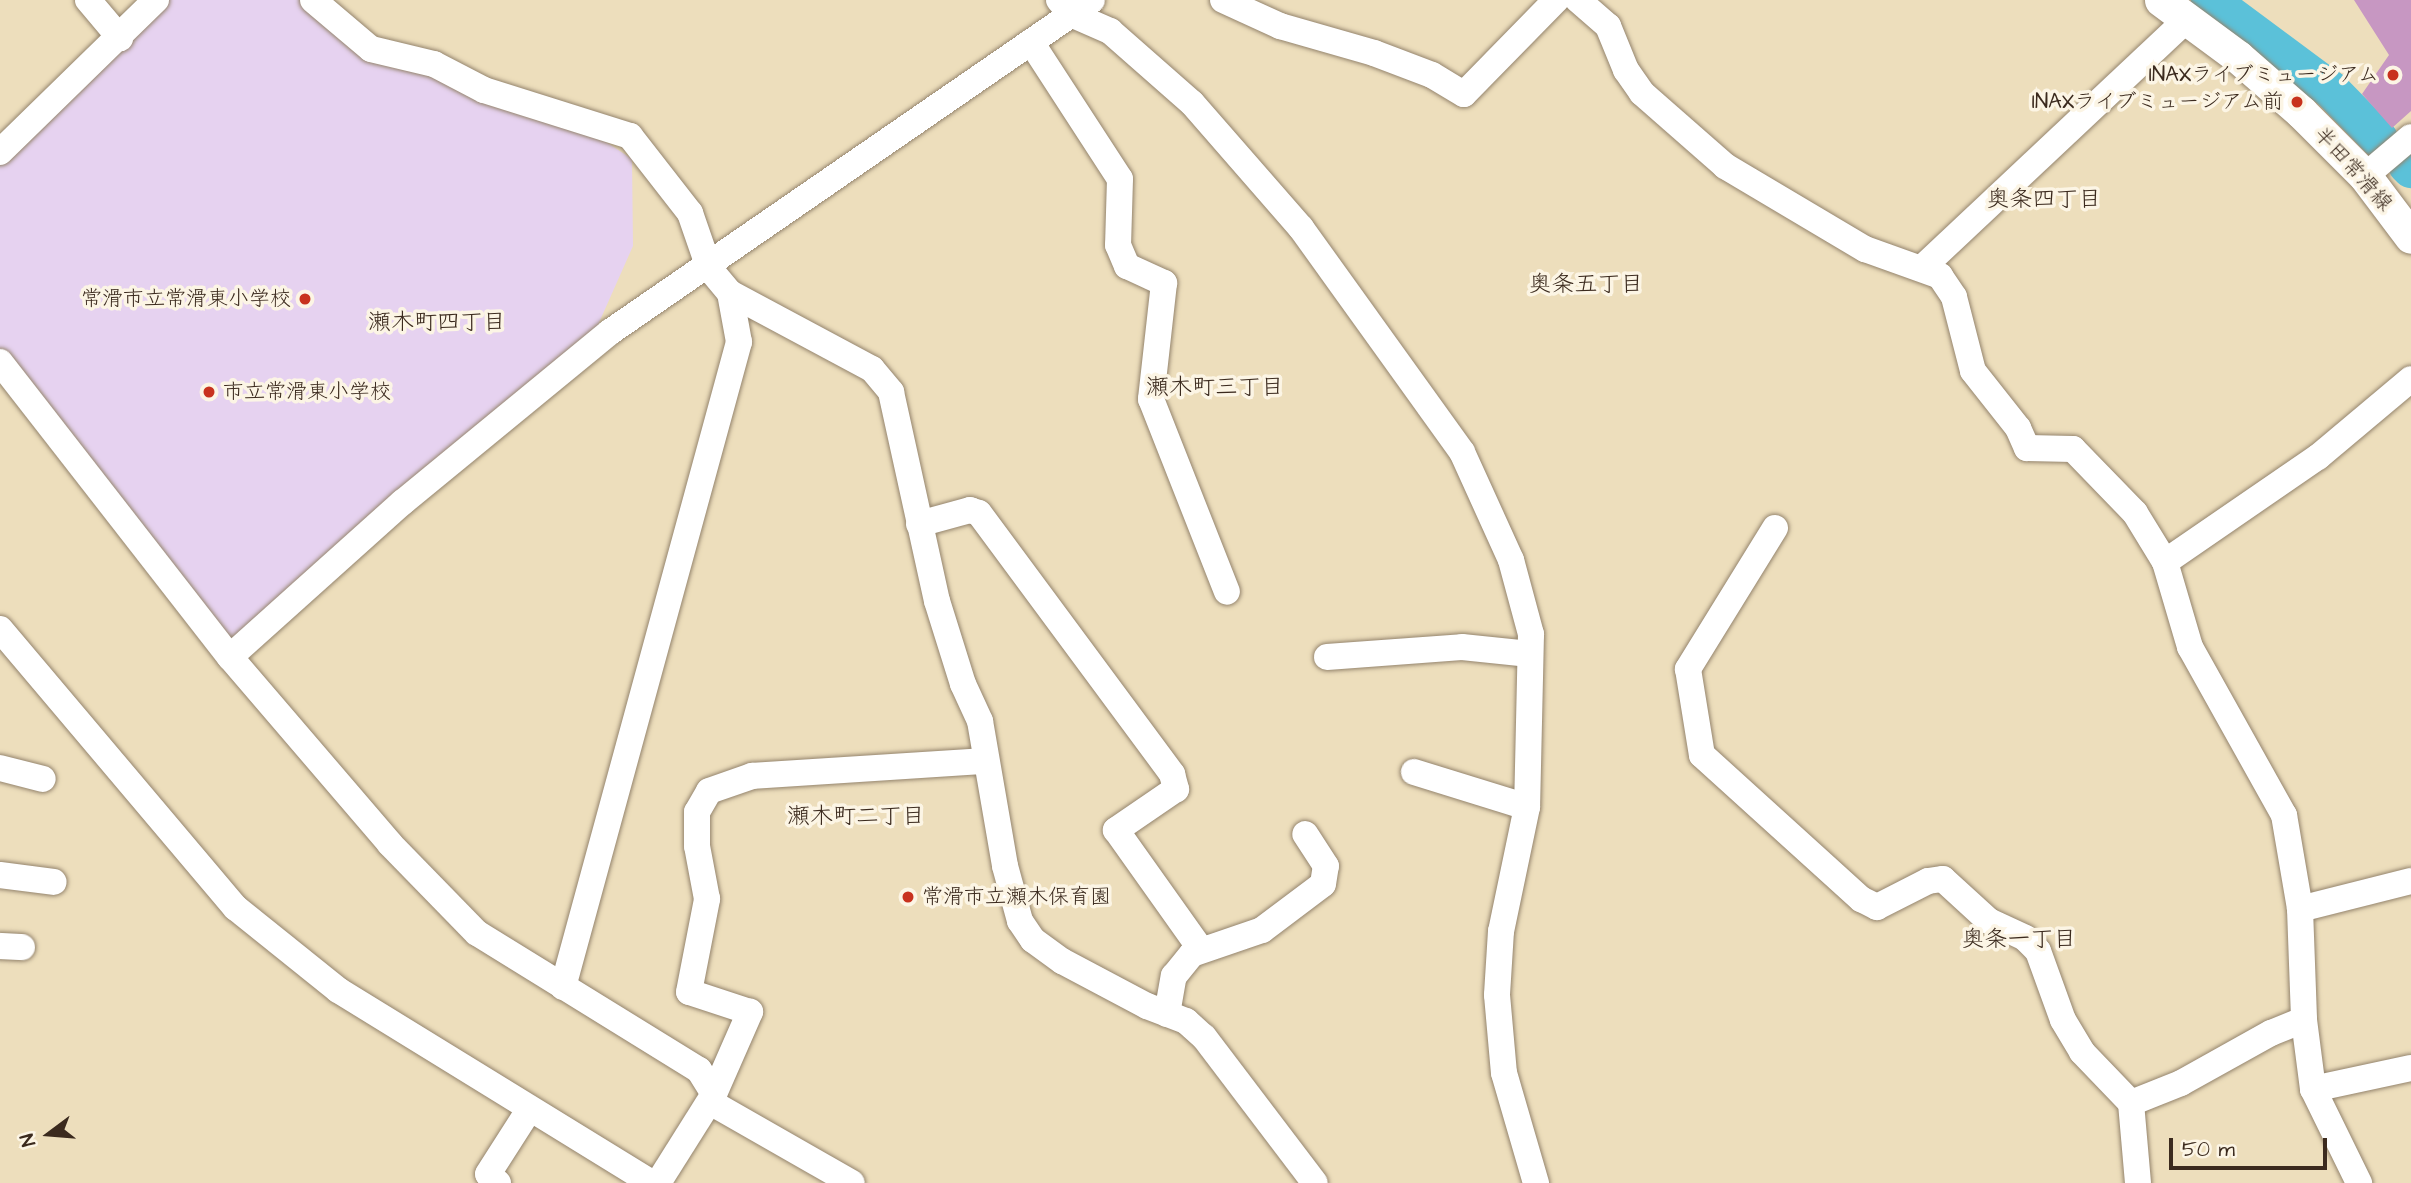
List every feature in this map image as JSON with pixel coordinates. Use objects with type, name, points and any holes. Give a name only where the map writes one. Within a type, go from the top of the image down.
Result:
[{"type":"main road","name":"半田常滑線","points":[[2161,0],[2188,18],[2301,112],[2365,176],[2411,237]]},
{"type":"street","points":[[88,0],[120,38]]},
{"type":"street","points":[[0,152],[156,0]]},
{"type":"street","points":[[313,0],[371,49],[434,64],[484,90],[629,136],[691,213],[709,268],[730,293],[872,369],[891,393],[937,601],[963,684],[980,721],[985,761],[1014,907],[1026,930],[1062,961],[1186,1021],[1204,1037],[1315,1183]]},
{"type":"street","points":[[1223,0],[1280,26],[1374,52],[1432,75],[1464,94],[1556,0]]},
{"type":"street","points":[[1578,0],[1608,26],[1629,76],[1642,93],[1725,166],[1865,249],[1923,267],[1940,276],[1954,297],[1973,371],[2018,428],[2027,448],[2073,449],[2135,513],[2165,562],[2190,647],[2284,815],[2300,909],[2304,1020],[2313,1089],[2359,1183]]},
{"type":"street","points":[[230,657],[348,549],[594,346],[1031,42],[1074,5],[1110,31],[1192,103],[1301,228],[1462,452],[1511,560],[1531,634],[1527,807],[1501,930],[1497,995],[1504,1073],[1536,1183]]},
{"type":"street","points":[[1923,267],[2188,18]]},
{"type":"street","points":[[1031,42],[1120,180],[1118,245],[1126,266],[1164,283],[1151,399],[1227,592]]},
{"type":"street","points":[[2365,176],[2411,137]]},
{"type":"street","points":[[563,987],[739,342],[730,293]]},
{"type":"street","points":[[0,362],[230,657],[390,844],[477,933],[699,1070],[712,1098],[852,1183]]},
{"type":"street","points":[[2165,562],[2318,457],[2411,379]]},
{"type":"street","points":[[919,524],[970,510],[979,513],[1172,774],[1176,789],[1116,830],[1200,948]]},
{"type":"street","points":[[1775,528],[1689,669],[1702,755],[1861,899],[1877,907],[1928,881],[1943,879],[1989,921],[2025,938],[2038,951],[2063,1020],[2081,1052],[2131,1103],[2138,1183]]},
{"type":"street","points":[[0,629],[236,908],[338,990],[529,1110],[652,1183]]},
{"type":"street","points":[[1327,657],[1462,647],[1530,654]]},
{"type":"street","points":[[658,1183],[712,1098],[750,1012],[689,992],[708,899],[697,846],[697,812],[709,791],[752,776],[985,761]]},
{"type":"street","points":[[0,768],[43,779]]},
{"type":"street","points":[[1413,772],[1527,807]]},
{"type":"street","points":[[1167,1014],[1174,976],[1200,948],[1262,930],[1323,884],[1326,866],[1305,834]]},
{"type":"street","points":[[0,875],[54,882]]},
{"type":"street","points":[[2300,909],[2411,881]]},
{"type":"street","points":[[2131,1103],[2181,1083],[2271,1033],[2304,1020]]},
{"type":"street","points":[[2313,1089],[2411,1068]]},
{"type":"street","points":[[498,1183],[488,1174],[529,1110]]},
{"type":"shaded area","name":"常滑市立常滑東小学校","points":[[152,0],[313,0],[358,43],[559,111],[632,159],[633,246],[586,352],[230,657],[0,362],[0,152]]},
{"type":"building","name":"INAXライブミュージアム","points":[[2354,0],[2411,0],[2411,111],[2392,128],[2362,94],[2389,55]]},
{"type":"waterway","points":[[2210,0],[2331,90],[2379,139]]},
{"type":"waterway","points":[[2407,165],[2411,169]]},
{"type":"place","name":"INAXライブミュージアム","points":[[2393,75]]},
{"type":"place","name":"INAXライブミュージアム前","points":[[2297,102]]},
{"type":"place","name":"常滑市立常滑東小学校","points":[[305,299]]},
{"type":"place","name":"市立常滑東小学校","points":[[209,392]]},
{"type":"place","name":"常滑市立瀬木保育園","points":[[908,897]]},
{"type":"district","name":"奥条四丁目","points":[[2044,199]]},
{"type":"district","name":"奥条五丁目","points":[[1586,284]]},
{"type":"district","name":"瀬木町四丁目","points":[[437,322]]},
{"type":"district","name":"瀬木町三丁目","points":[[1215,387]]},
{"type":"district","name":"瀬木町二丁目","points":[[856,816]]},
{"type":"district","name":"奥条一丁目","points":[[2019,939]]}]
